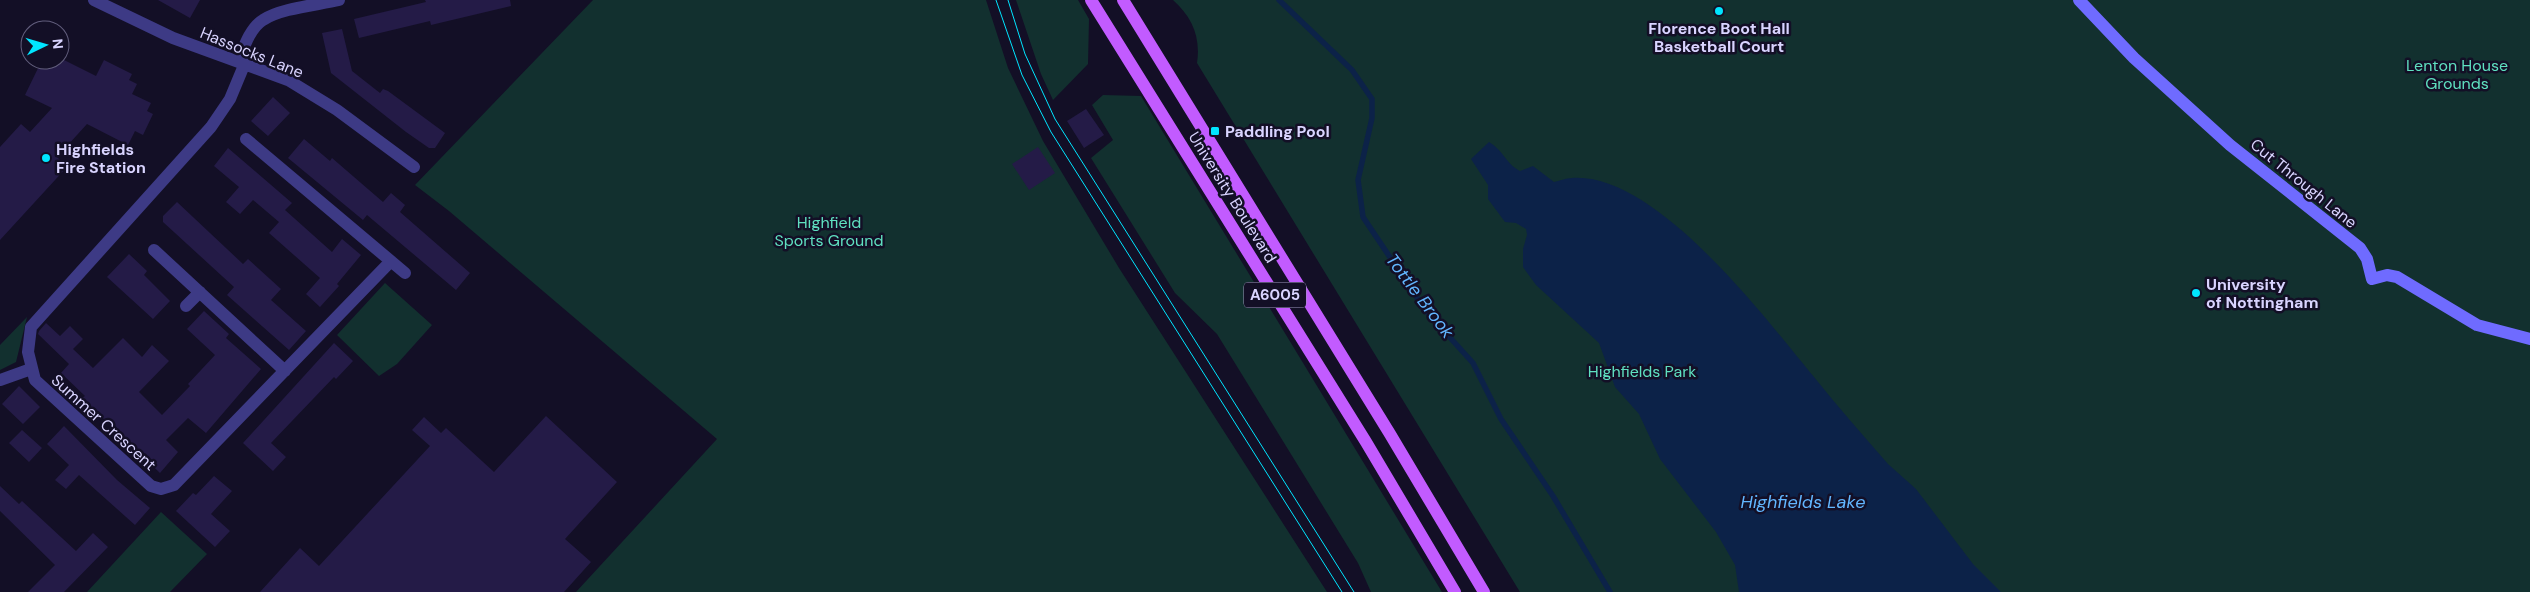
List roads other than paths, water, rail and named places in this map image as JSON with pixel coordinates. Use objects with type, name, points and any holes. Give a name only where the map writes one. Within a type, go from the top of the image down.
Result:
[{"type":"main road","name":"University Boulevard","points":[[1091,0],[1366,442],[1454,592]]},
{"type":"main road","name":"University Boulevard","points":[[1123,0],[1390,434],[1484,592]]},
{"type":"street","name":"Hassocks Lane","points":[[94,0],[111,4],[173,38],[288,80],[337,110],[414,167]]},
{"type":"street","name":"Summer Crescent","points":[[339,0],[283,12],[262,20],[248,39],[230,99],[211,127],[31,327],[28,352],[31,369],[35,380],[42,388],[151,486],[161,489],[174,485],[391,261]]},
{"type":"street","name":"Cut Through Lane","points":[[2079,0],[2134,58],[2230,145],[2360,248],[2367,258],[2372,279],[2387,275],[2396,277],[2477,325],[2530,339]]},
{"type":"street","points":[[246,140],[405,273]]},
{"type":"street","points":[[154,250],[285,371]]},
{"type":"street","points":[[186,306],[200,292]]},
{"type":"street","points":[[0,380],[31,369]]},
{"type":"water","name":"Highfields Lake","points":[[1489,142],[1498,149],[1511,165],[1520,171],[1533,166],[1554,182],[1572,178],[1605,182],[1638,198],[1673,223],[1706,253],[1738,287],[1888,464],[1916,489],[1973,564],[2001,592],[1739,592],[1735,565],[1716,532],[1660,459],[1639,414],[1615,387],[1599,343],[1536,285],[1523,267],[1526,229],[1516,223],[1505,222],[1488,199],[1488,185],[1471,159]]},
{"type":"waterway","name":"Tottle Brook","points":[[1279,0],[1352,70],[1372,99],[1372,118],[1358,180],[1363,217],[1426,311],[1473,363],[1501,419],[1553,496],[1610,592]]},
{"type":"tram line","points":[[996,0],[1022,75],[1051,132],[1342,592]]},
{"type":"tram line","points":[[1008,0],[1025,54],[1055,119],[1354,592]]},
{"type":"place","name":"Florence Boot Hall Basketball Court","points":[[1719,11]]},
{"type":"place","name":"Paddling Pool","points":[[1215,131]]},
{"type":"place","name":"Highfields Fire Station","points":[[46,158]]},
{"type":"place","name":"University of Nottingham","points":[[2196,293]]},
{"type":"park label","name":"Lenton House Grounds","points":[[2457,74]]},
{"type":"park label","name":"Highfield Sports Ground","points":[[829,231]]},
{"type":"park label","name":"Highfields Park","points":[[1642,371]]}]
